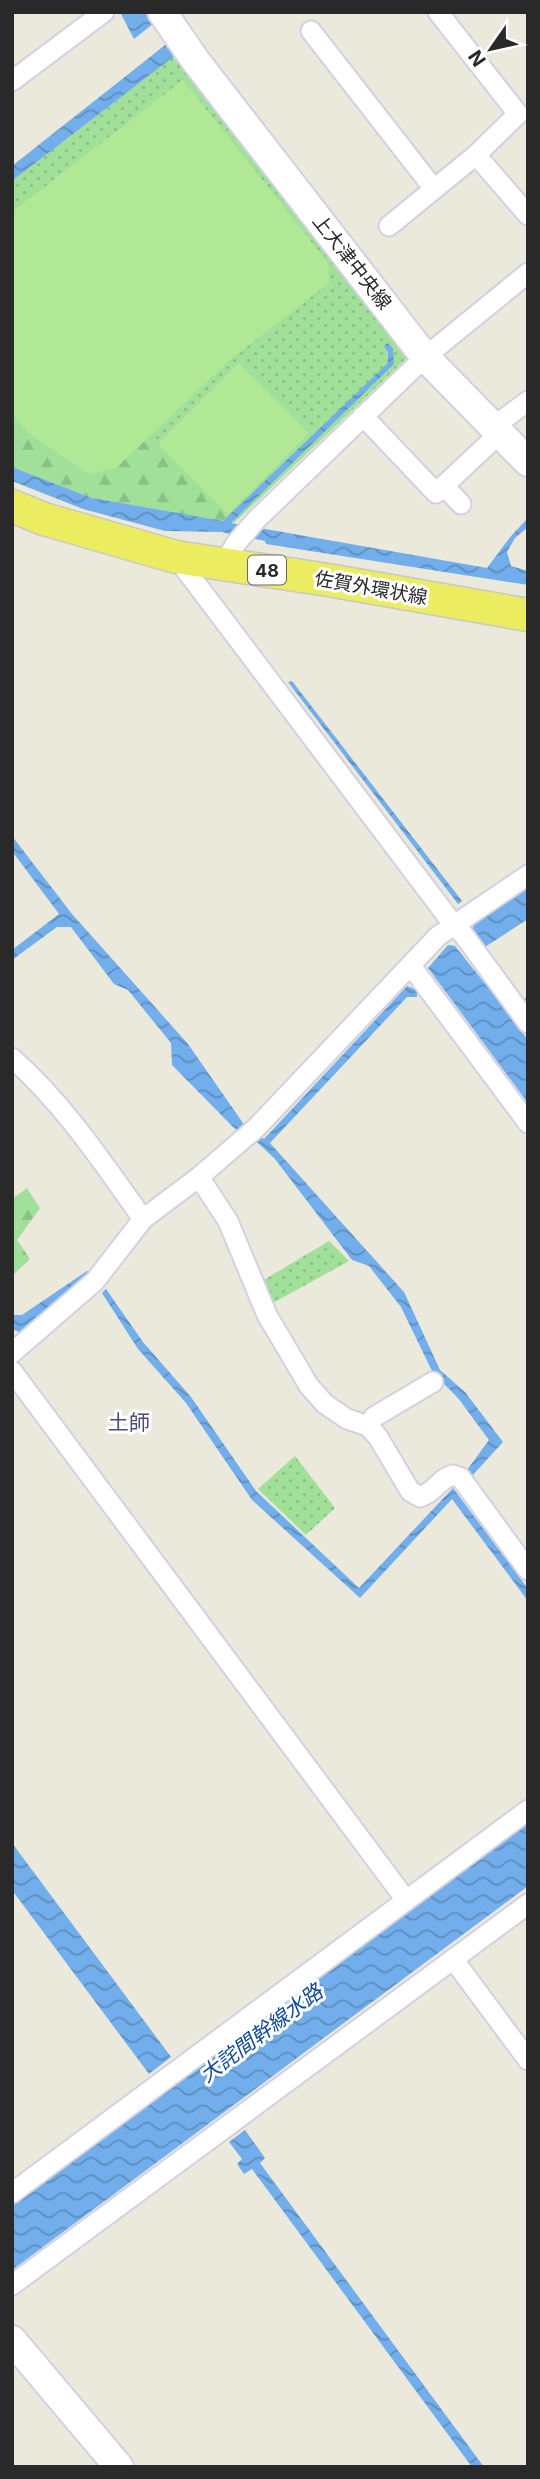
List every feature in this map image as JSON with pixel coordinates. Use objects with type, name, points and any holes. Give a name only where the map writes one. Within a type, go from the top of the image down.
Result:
[{"type":"main road","name":"佐賀外環状線","points":[[12,506],[44,519],[176,557],[230,553],[528,615]]},
{"type":"street","points":[[14,77],[104,12]]},
{"type":"street","points":[[389,226],[476,155],[518,114],[438,12]]},
{"type":"street","name":"上大津中央線","points":[[175,31],[425,357],[492,436],[528,462]]},
{"type":"street","points":[[311,31],[434,189]]},
{"type":"street","points":[[476,155],[528,215]]},
{"type":"street","points":[[230,553],[257,519],[425,357],[528,273]]},
{"type":"street","points":[[363,416],[436,493],[528,401]]},
{"type":"street","points":[[444,485],[461,504]]},
{"type":"street","points":[[176,557],[528,1023]]},
{"type":"street","points":[[12,1353],[95,1281],[144,1219],[160,1204],[199,1177],[250,1133],[438,936],[528,874]]},
{"type":"street","points":[[411,966],[528,1124]]},
{"type":"street","points":[[12,1058],[34,1078],[80,1133],[144,1219]]},
{"type":"street","points":[[199,1177],[228,1222],[267,1315],[309,1386],[325,1404],[347,1419],[368,1426],[378,1437],[410,1491],[420,1497],[431,1493],[446,1477],[453,1475],[461,1478],[528,1570]]},
{"type":"street","points":[[12,1371],[406,1900]]},
{"type":"street","points":[[368,1426],[374,1417],[433,1382]]},
{"type":"street","points":[[12,2193],[528,1810]]},
{"type":"street","points":[[12,2286],[528,1904]]},
{"type":"street","points":[[453,1959],[528,2060]]},
{"type":"street","points":[[12,2340],[119,2467]]},
{"type":"green space","points":[[173,57],[407,358],[234,523],[92,498],[12,467],[12,181]]},
{"type":"green space","points":[[183,80],[328,263],[329,283],[231,359],[116,468],[89,474],[27,432],[12,414],[12,212]]},
{"type":"green space","points":[[239,363],[309,433],[228,514],[158,444]]},
{"type":"green space","points":[[12,414],[27,432],[116,468],[143,442],[158,444],[228,514],[223,522],[92,498],[12,467]]},
{"type":"green space","points":[[27,1188],[40,1208],[17,1240],[30,1259],[12,1276],[12,1199]]},
{"type":"green space","points":[[329,1241],[349,1261],[271,1304],[262,1281]]},
{"type":"green space","points":[[295,1456],[335,1508],[306,1535],[258,1489]]},
{"type":"water","points":[[120,12],[147,12],[154,23],[134,39]]},
{"type":"water","points":[[169,42],[177,54],[12,181],[12,166]]},
{"type":"water","points":[[388,343],[393,349],[394,364],[231,523],[487,568],[528,518],[528,527],[515,538],[507,552],[511,566],[528,571],[528,585],[266,544],[265,541],[221,532],[165,531],[83,509],[12,481],[12,467],[92,498],[223,521],[388,363],[388,352],[384,346]]},
{"type":"water","points":[[292,681],[462,901],[458,904],[288,682]]},
{"type":"water","points":[[12,836],[72,914],[188,1044],[243,1123],[264,1139],[407,986],[417,990],[417,997],[407,997],[270,1143],[404,1292],[440,1370],[465,1392],[503,1442],[471,1477],[467,1470],[489,1440],[458,1398],[433,1373],[401,1307],[369,1266],[352,1260],[275,1159],[258,1143],[234,1128],[172,1065],[171,1043],[128,990],[114,984],[71,927],[57,927],[12,960],[12,950],[59,914],[12,851]]},
{"type":"water","points":[[528,887],[528,919],[485,947],[472,929],[476,922]]},
{"type":"water","points":[[448,945],[455,946],[507,1011],[528,996],[528,1013],[515,1023],[528,1040],[528,1103],[428,968]]},
{"type":"water","points":[[87,1271],[93,1272],[19,1332],[12,1329],[12,1315],[22,1315]]},
{"type":"water","points":[[106,1289],[143,1342],[191,1397],[256,1491],[359,1588],[453,1488],[528,1589],[528,1601],[452,1499],[360,1598],[252,1500],[186,1403],[138,1349],[102,1293]]},
{"type":"water","name":"大詫間幹線水路","points":[[528,1820],[528,1886],[12,2270],[12,2206]]},
{"type":"water","points":[[12,1843],[171,2057],[149,2074],[12,1890]]},
{"type":"water","points":[[245,2130],[265,2158],[260,2163],[484,2467],[472,2467],[252,2169],[244,2174],[237,2164],[242,2159],[229,2142]]},
{"type":"district","name":"土師","points":[[129,1422]]}]
